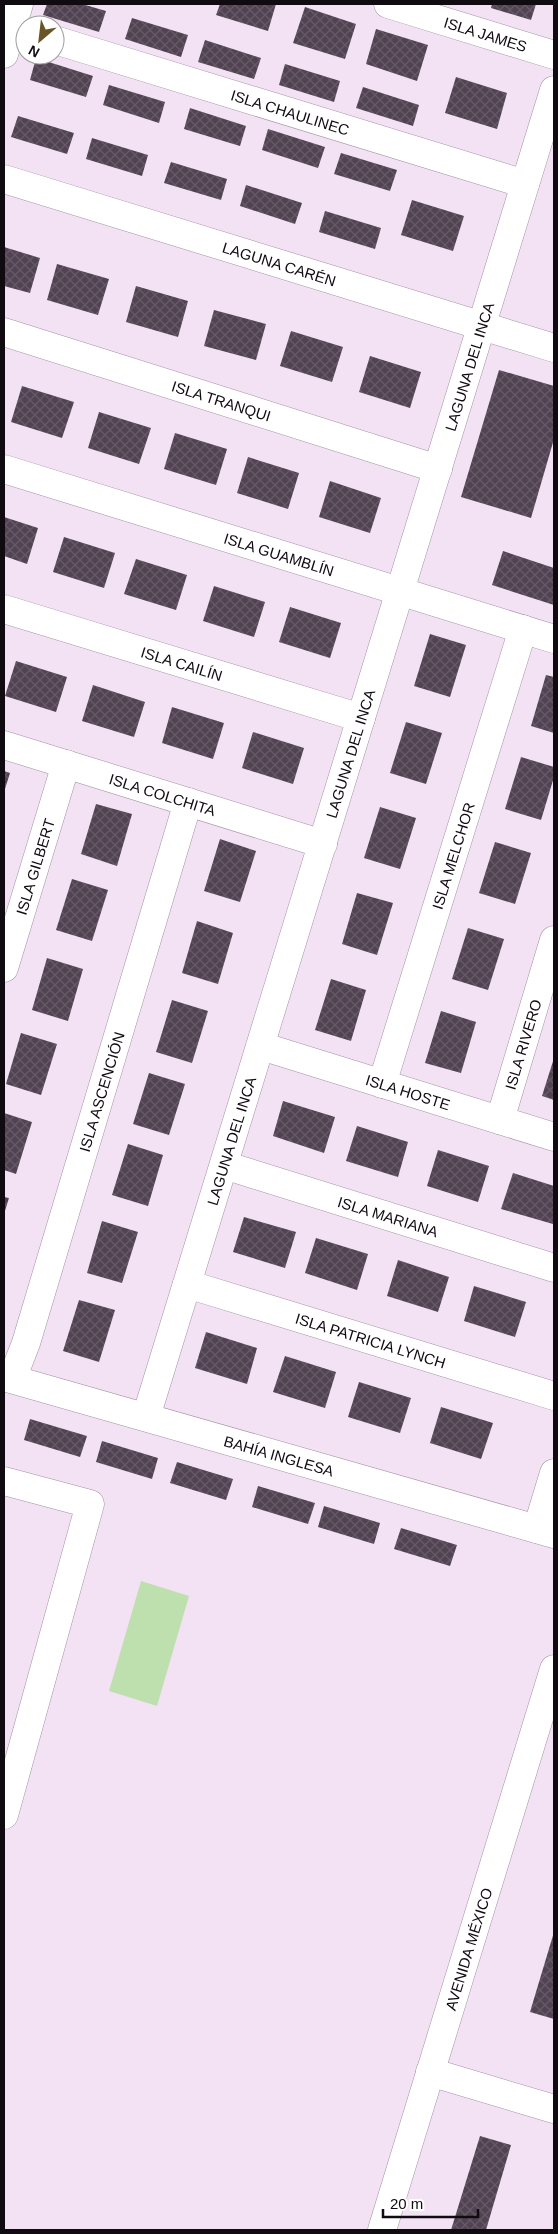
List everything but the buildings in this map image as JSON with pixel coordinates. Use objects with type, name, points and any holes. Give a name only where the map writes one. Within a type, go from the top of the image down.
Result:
[{"type":"street","name":"ISLA JAMES","points":[[389,4],[554,54]]},
{"type":"street","points":[[4,54],[15,21]]},
{"type":"street","name":"ISLA CHAULINEC","points":[[65,43],[525,184]]},
{"type":"street","name":"LAGUNA DEL INCA","points":[[146,1417],[554,90]]},
{"type":"street","name":"LAGUNA CARÉN","points":[[4,179],[554,348]]},
{"type":"street","name":"ISLA TRANQUI","points":[[4,332],[438,469]]},
{"type":"street","name":"ISLA GUAMBLÍN","points":[[4,469],[554,639]]},
{"type":"street","name":"ISLA CAILÍN","points":[[4,608],[361,718]]},
{"type":"street","name":"ISLA MELCHOR","points":[[382,1084],[523,629]]},
{"type":"street","name":"ISLA COLCHITA","points":[[4,745],[322,844]]},
{"type":"street","name":"ISLA GILBERT","points":[[4,968],[66,764]]},
{"type":"street","name":"ISLA ASCENCIÓN","points":[[8,1378],[26,1343],[188,802]]},
{"type":"street","name":"ISLA RIVERO","points":[[500,1120],[554,940]]},
{"type":"street","name":"ISLA HOSTE","points":[[261,1046],[554,1136]]},
{"type":"street","name":"ISLA MARIANA","points":[[224,1165],[554,1268]]},
{"type":"street","name":"ISLA PATRICIA LYNCH","points":[[187,1284],[554,1396]]},
{"type":"street","name":"BAHÍA INGLESA","points":[[8,1378],[546,1532]]},
{"type":"street","points":[[546,1532],[554,1473]]},
{"type":"street","points":[[4,1481],[90,1504],[4,1815]]},
{"type":"street","name":"AVENIDA MÉXICO","points":[[382,2230],[553,1676]]},
{"type":"street","points":[[430,2072],[554,2109]]},
{"type":"green space","points":[[141,1581],[189,1596],[157,1706],[109,1691]]}]
